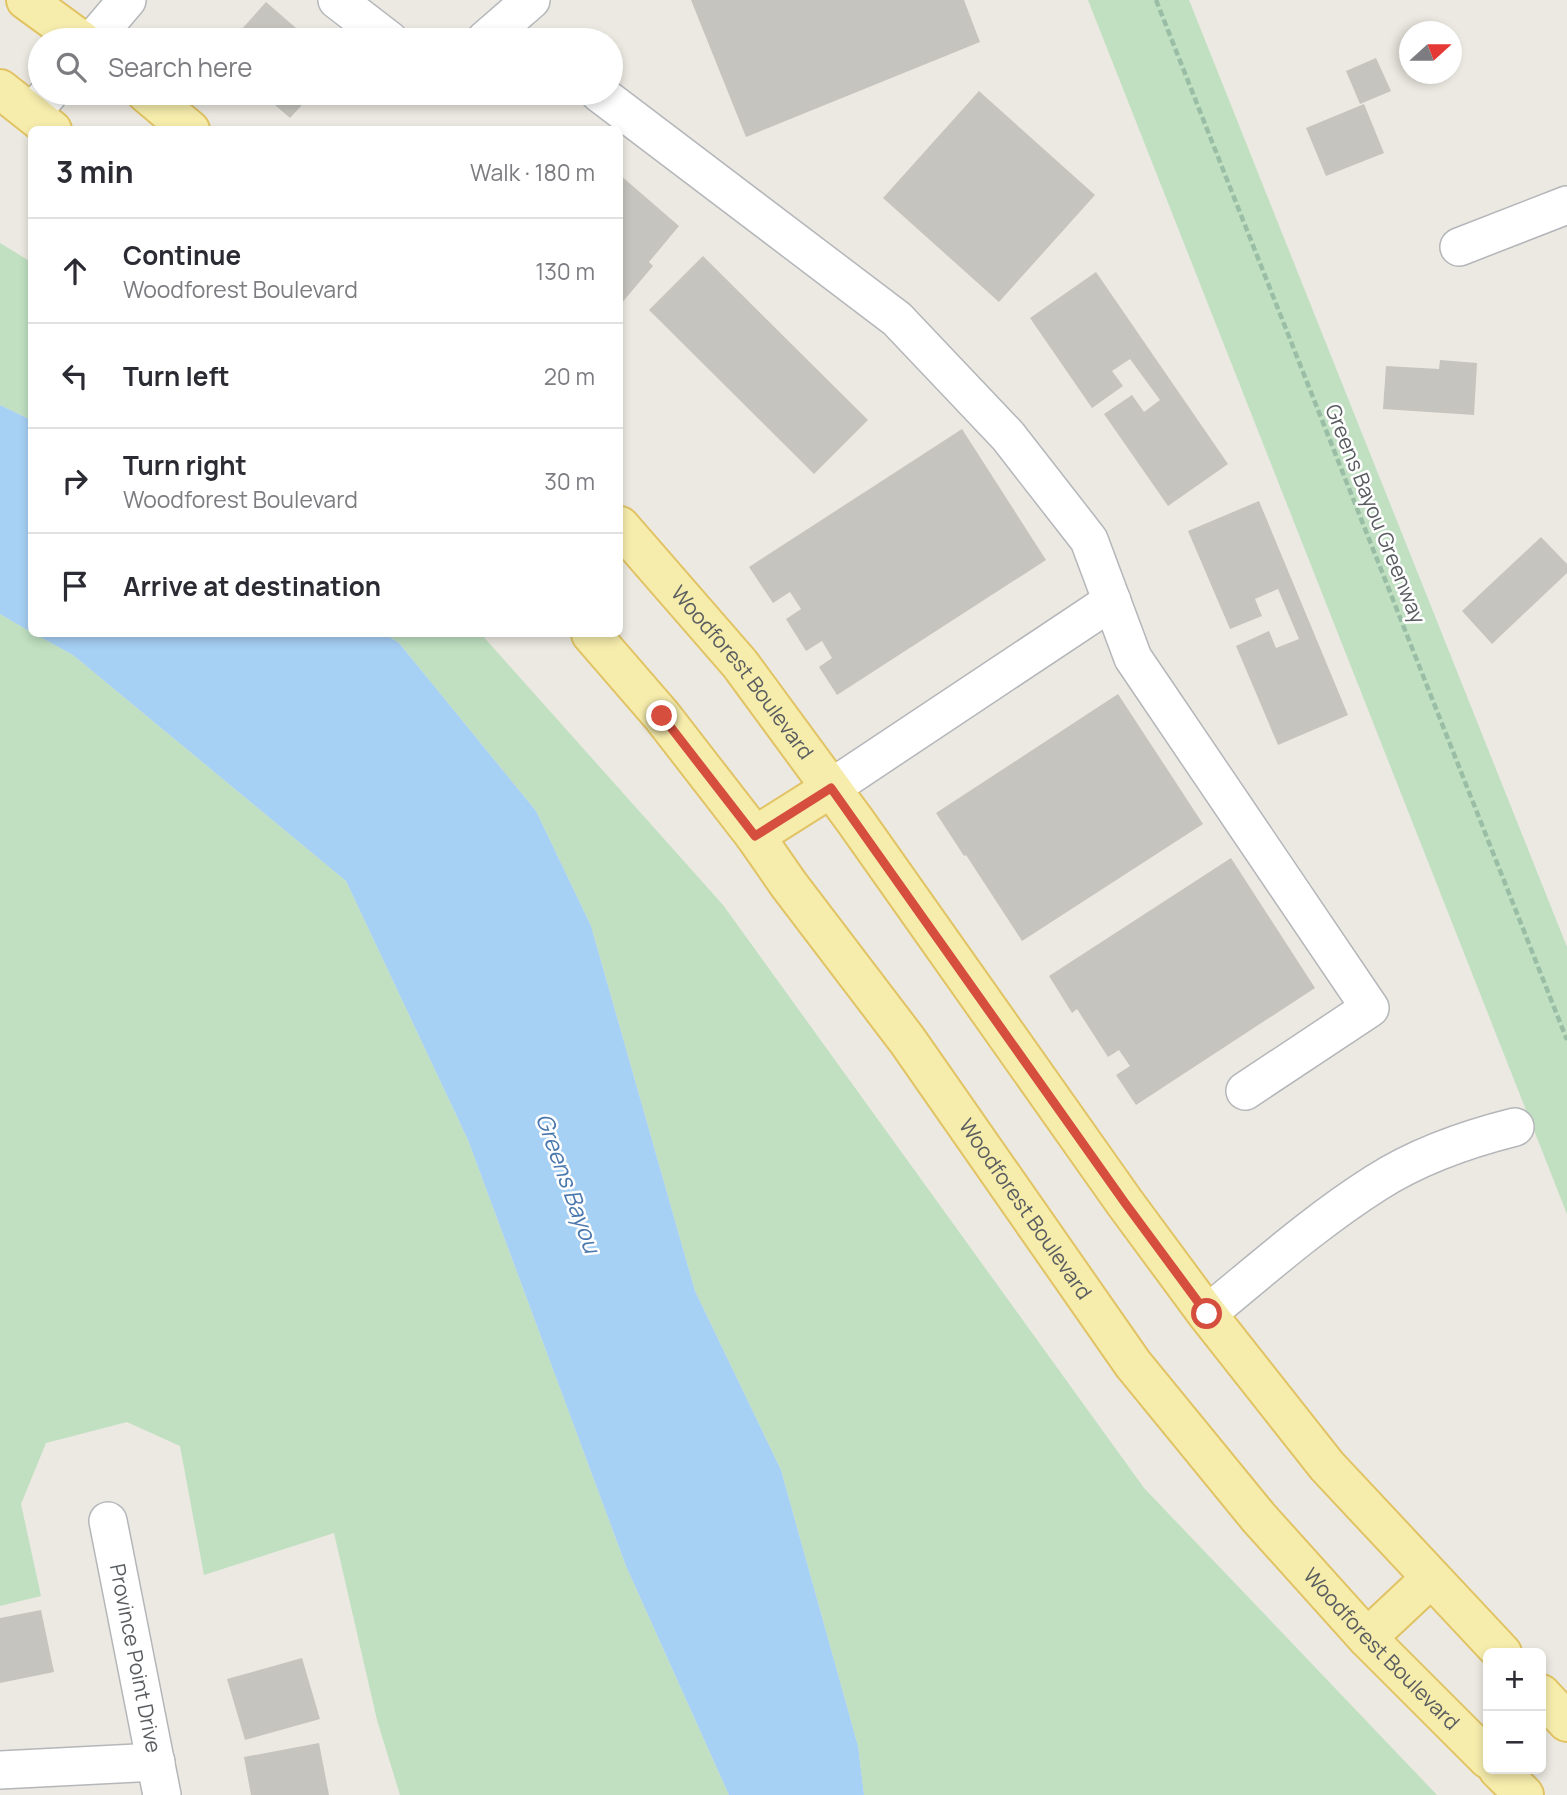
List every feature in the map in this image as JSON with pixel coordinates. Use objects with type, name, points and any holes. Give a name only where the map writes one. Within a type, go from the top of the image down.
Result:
[{"type":"main road","points":[[26,0],[64,28]]},
{"type":"main road","points":[[0,89],[28,104]]},
{"type":"main road","points":[[160,105],[185,126]]},
{"type":"main road","name":"Woodforest Boulevard","points":[[623,529],[740,664],[1207,1314],[1326,1466],[1497,1648]]},
{"type":"main road","name":"Woodforest Boulevard","points":[[594,637],[662,716],[907,1040],[1133,1364],[1259,1518],[1367,1638],[1483,1754]]},
{"type":"main road","points":[[755,836],[831,788]]},
{"type":"main road","points":[[1367,1638],[1431,1578]]},
{"type":"main road","points":[[1546,1699],[1567,1721]]},
{"type":"main road","points":[[1503,1774],[1524,1795]]},
{"type":"street","points":[[103,28],[127,0]]},
{"type":"street","points":[[337,0],[373,28]]},
{"type":"street","points":[[499,28],[531,0]]},
{"type":"street","points":[[615,105],[897,319],[1008,436],[1089,540],[1133,658],[1370,1008],[1245,1091]]},
{"type":"street","points":[[1459,247],[1567,205]]},
{"type":"street","points":[[831,788],[1112,601]]},
{"type":"street","points":[[1207,1314],[1332,1214],[1378,1182],[1428,1156],[1488,1133],[1515,1127]]},
{"type":"street","name":"Province Point Drive","points":[[108,1521],[159,1778]]},
{"type":"street","points":[[0,1770],[159,1778]]},
{"type":"path","name":"Greens Bayou Greenway","points":[[1156,0],[1567,1040]]},
{"type":"green space","points":[[1088,0],[1189,0],[1567,947],[1567,1214]]},
{"type":"green space","points":[[0,243],[28,260],[28,419],[0,405]]},
{"type":"green space","points":[[0,614],[28,630],[28,637],[41,637],[73,655],[346,881],[468,1140],[626,1566],[729,1795],[400,1795],[377,1720],[334,1533],[204,1575],[180,1446],[127,1422],[46,1443],[21,1504],[41,1596],[0,1606]]},
{"type":"green space","points":[[390,637],[484,637],[723,905],[1144,1488],[1437,1795],[864,1795],[858,1746],[781,1470],[695,1291],[591,926],[536,811],[399,643]]},
{"type":"water","points":[[0,405],[28,419],[28,630],[0,614]]},
{"type":"water","name":"Greens Bayou","points":[[40,637],[390,637],[399,643],[536,811],[591,926],[695,1291],[781,1470],[858,1746],[864,1795],[729,1795],[626,1566],[468,1140],[346,881],[73,655]]},
{"type":"building","points":[[691,0],[964,0],[980,42],[746,137]]},
{"type":"building","points":[[266,2],[296,28],[243,28]]},
{"type":"building","points":[[1376,58],[1391,91],[1360,104],[1346,71]]},
{"type":"building","points":[[979,91],[1095,195],[999,302],[883,198]]},
{"type":"building","points":[[1364,104],[1384,153],[1326,176],[1306,128]]},
{"type":"building","points":[[275,105],[302,105],[290,118]]},
{"type":"building","points":[[623,178],[679,226],[649,262],[653,266],[623,301]]},
{"type":"building","points":[[703,256],[868,420],[814,474],[649,310]]},
{"type":"building","points":[[1096,272],[1228,464],[1168,506],[1104,414],[1132,395],[1144,412],[1160,400],[1130,359],[1112,371],[1123,386],[1092,408],[1030,318]]},
{"type":"building","points":[[1440,360],[1477,363],[1474,415],[1383,409],[1386,366],[1439,369]]},
{"type":"building","points":[[962,429],[1046,560],[837,695],[819,667],[832,658],[822,641],[806,651],[786,619],[801,609],[790,592],[773,603],[749,567]]},
{"type":"building","points":[[1259,501],[1348,715],[1278,745],[1236,646],[1269,631],[1276,648],[1299,639],[1278,589],[1255,599],[1262,616],[1230,629],[1188,531]]},
{"type":"building","points":[[1541,537],[1567,564],[1567,573],[1492,644],[1462,611]]},
{"type":"building","points":[[1118,694],[1203,824],[1022,941],[936,813]]},
{"type":"building","points":[[1231,858],[1315,988],[1136,1105],[1116,1075],[1130,1066],[1119,1050],[1108,1057],[1077,1009],[1072,1013],[1049,976]]},
{"type":"building","points":[[41,1610],[54,1672],[0,1683],[0,1618]]},
{"type":"building","points":[[302,1658],[320,1719],[245,1740],[227,1679]]},
{"type":"building","points":[[319,1743],[329,1795],[251,1795],[244,1757]]},
{"type":"route","points":[[662,716],[755,836],[831,788],[1125,1203],[1207,1314]]}]
